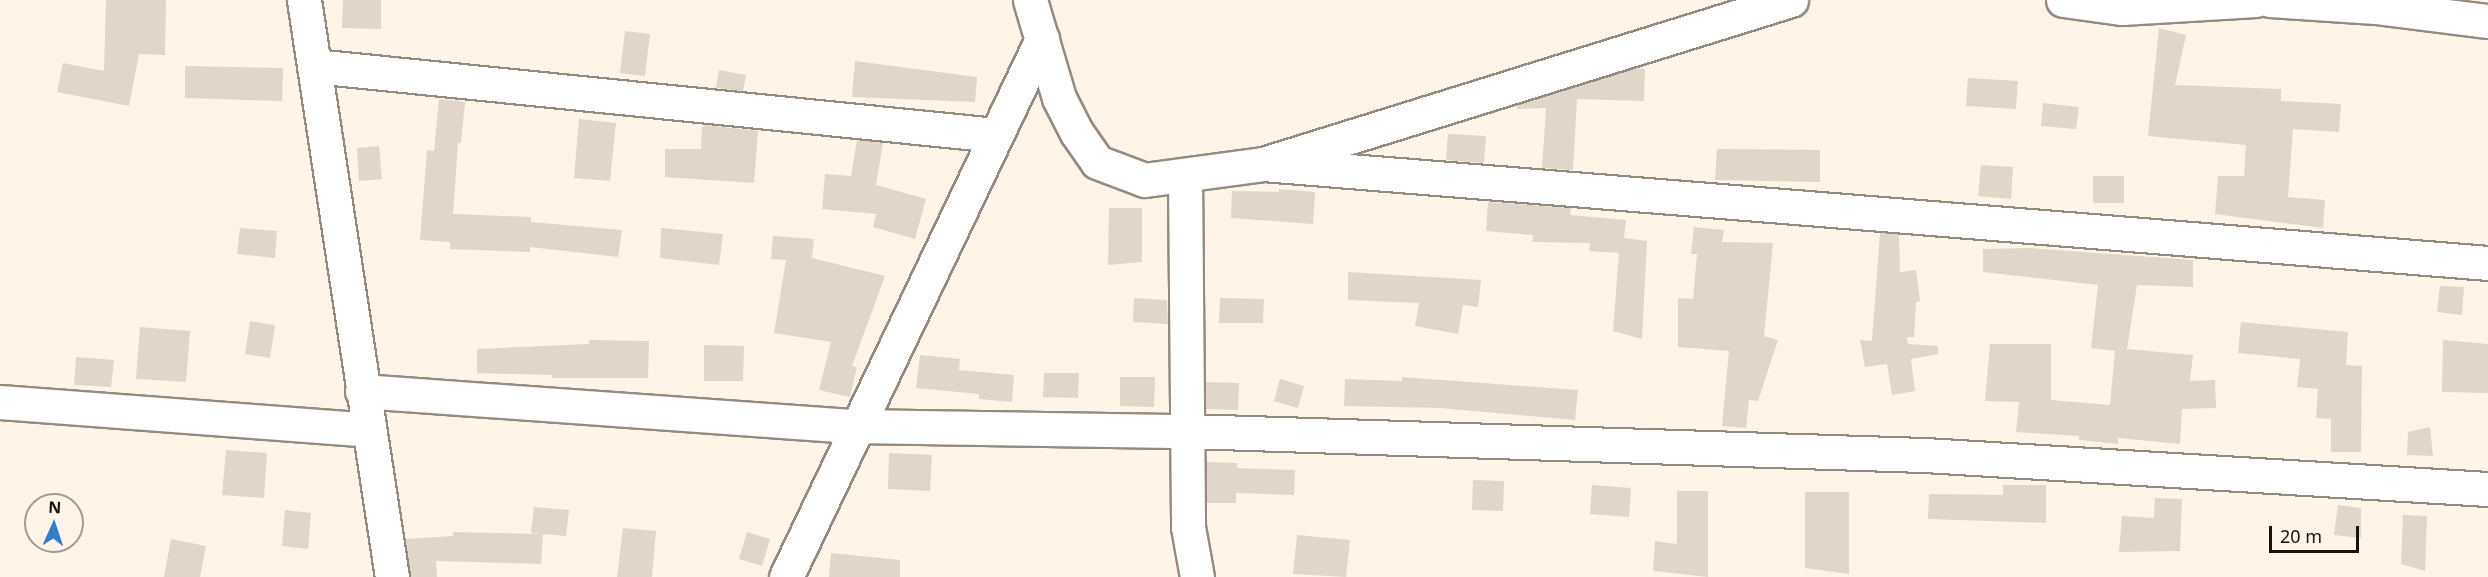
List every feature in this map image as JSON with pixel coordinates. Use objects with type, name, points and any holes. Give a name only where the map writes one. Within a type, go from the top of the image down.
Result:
[{"type":"street","points":[[304,0],[392,577]]},
{"type":"street","points":[[1030,0],[1059,98],[1097,162],[1145,180],[1263,164],[1791,0]]},
{"type":"street","points":[[2063,0],[2122,8],[2256,0]]},
{"type":"street","points":[[2270,0],[2374,7],[2488,21]]},
{"type":"street","points":[[786,577],[855,426],[1042,39]]},
{"type":"street","points":[[314,66],[996,135]]},
{"type":"street","points":[[1263,164],[2488,263]]},
{"type":"street","points":[[1185,176],[1188,527],[1197,577]]},
{"type":"street","points":[[362,391],[855,426],[1188,431],[1925,454],[2488,489]]},
{"type":"street","points":[[0,402],[369,430]]},
{"type":"building","points":[[106,0],[166,0],[165,55],[139,54],[129,106],[57,92],[63,63],[104,71]]},
{"type":"building","points":[[343,0],[381,0],[381,29],[342,28]]},
{"type":"building","points":[[2159,28],[2186,35],[2175,85],[2281,89],[2281,101],[2341,104],[2339,132],[2293,129],[2288,197],[2325,200],[2323,228],[2215,214],[2218,176],[2244,176],[2246,145],[2148,136]]},
{"type":"building","points":[[625,31],[650,34],[645,76],[620,73]]},
{"type":"building","points":[[855,61],[977,77],[975,102],[852,97]]},
{"type":"building","points":[[185,66],[283,68],[282,101],[185,98]]},
{"type":"building","points":[[1635,68],[1645,69],[1644,101],[1577,99],[1573,170],[1542,168],[1546,108],[1517,109],[1517,105]]},
{"type":"building","points":[[719,70],[746,75],[743,91],[716,88]]},
{"type":"building","points":[[1968,78],[2018,81],[2016,109],[1966,106]]},
{"type":"building","points":[[439,99],[465,102],[461,143],[458,143],[453,214],[531,217],[531,222],[622,230],[618,257],[530,247],[530,252],[450,249],[450,242],[420,240],[427,150],[434,151]]},
{"type":"building","points":[[2043,103],[2079,107],[2076,129],[2041,126]]},
{"type":"building","points":[[579,119],[616,123],[610,181],[574,178]]},
{"type":"building","points":[[708,125],[758,131],[754,183],[665,177],[665,149],[701,149],[702,127]]},
{"type":"building","points":[[1448,134],[1486,136],[1484,163],[1446,160]]},
{"type":"building","points":[[857,140],[883,142],[876,185],[926,199],[915,239],[873,227],[876,214],[822,209],[825,174],[851,176]]},
{"type":"building","points":[[379,146],[382,179],[359,181],[357,148]]},
{"type":"building","points":[[1717,149],[1820,150],[1820,182],[1715,180]]},
{"type":"building","points":[[1981,165],[2013,167],[2011,199],[1978,196]]},
{"type":"building","points":[[2093,176],[2124,176],[2124,203],[2093,203]]},
{"type":"building","points":[[1279,189],[1315,192],[1313,224],[1231,218],[1232,191],[1279,192]]},
{"type":"building","points":[[1488,202],[1571,208],[1570,215],[1626,220],[1624,238],[1647,241],[1642,339],[1613,331],[1619,253],[1589,251],[1590,243],[1532,242],[1533,235],[1486,231]]},
{"type":"building","points":[[1109,208],[1142,208],[1142,262],[1108,265]]},
{"type":"building","points":[[1694,227],[1724,230],[1722,242],[1773,243],[1764,336],[1778,340],[1758,401],[1749,400],[1746,428],[1722,426],[1729,351],[1678,347],[1678,298],[1693,299],[1697,254],[1691,254]]},
{"type":"building","points":[[240,228],[277,231],[275,258],[237,254]]},
{"type":"building","points":[[661,228],[723,234],[719,265],[660,258]]},
{"type":"building","points":[[1880,233],[1899,234],[1900,272],[1916,270],[1920,301],[1916,302],[1914,337],[1907,337],[1908,344],[1938,346],[1938,354],[1911,359],[1915,391],[1892,395],[1887,364],[1865,367],[1860,340],[1872,341]]},
{"type":"building","points":[[773,236],[814,239],[812,258],[885,276],[852,366],[857,367],[850,397],[819,390],[831,342],[774,333],[786,260],[771,259]]},
{"type":"building","points":[[2030,248],[2193,260],[2193,287],[2137,285],[2127,349],[2193,355],[2190,381],[2215,380],[2216,408],[2182,409],[2180,444],[2118,438],[2118,444],[2079,440],[2079,436],[2016,432],[2019,402],[1985,401],[1990,344],[2051,344],[2051,400],[2110,405],[2115,351],[2091,348],[2098,285],[1983,272],[1983,249]]},
{"type":"building","points":[[1348,272],[1481,280],[1478,307],[1463,305],[1458,334],[1415,326],[1419,303],[1348,300]]},
{"type":"building","points":[[2440,286],[2464,287],[2462,315],[2437,312]]},
{"type":"building","points":[[1134,298],[1167,300],[1168,324],[1133,322]]},
{"type":"building","points":[[1220,298],[1264,299],[1263,323],[1219,323]]},
{"type":"building","points":[[250,321],[275,325],[270,358],[245,354]]},
{"type":"building","points":[[2241,322],[2348,332],[2346,365],[2362,366],[2361,452],[2331,452],[2331,419],[2316,418],[2318,389],[2297,387],[2300,359],[2238,353]]},
{"type":"building","points":[[140,327],[190,331],[186,382],[136,379]]},
{"type":"building","points":[[589,340],[649,341],[648,378],[552,378],[552,375],[477,373],[477,349],[589,344]]},
{"type":"building","points":[[2443,340],[2488,344],[2488,393],[2442,392]]},
{"type":"building","points":[[704,345],[744,346],[743,381],[704,381]]},
{"type":"building","points":[[920,355],[960,359],[959,370],[1014,375],[1012,402],[979,399],[979,394],[916,388]]},
{"type":"building","points":[[76,357],[114,360],[111,387],[74,385]]},
{"type":"building","points":[[1044,373],[1079,373],[1078,398],[1043,397]]},
{"type":"building","points":[[1120,377],[1155,377],[1154,407],[1120,406]]},
{"type":"building","points":[[1402,377],[1578,390],[1575,420],[1440,408],[1344,406],[1345,379],[1402,381]]},
{"type":"building","points":[[1280,379],[1304,386],[1298,408],[1274,401]]},
{"type":"building","points":[[1206,382],[1239,383],[1238,410],[1206,409]]},
{"type":"building","points":[[2430,427],[2433,456],[2407,455],[2408,432]]},
{"type":"building","points":[[226,450],[267,453],[264,498],[222,495]]},
{"type":"building","points":[[889,453],[932,455],[930,491],[888,489]]},
{"type":"building","points":[[1206,462],[1237,463],[1237,468],[1295,470],[1294,495],[1236,493],[1236,503],[1207,503]]},
{"type":"building","points":[[1473,480],[1504,481],[1503,511],[1472,510]]},
{"type":"building","points":[[1592,485],[1631,488],[1629,517],[1590,514]]},
{"type":"building","points":[[2003,485],[2046,485],[2046,523],[1928,519],[1929,494],[2003,495]]},
{"type":"building","points":[[1677,491],[1708,491],[1708,577],[1653,571],[1655,541],[1677,544]]},
{"type":"building","points":[[1805,492],[1849,492],[1849,574],[1805,568]]},
{"type":"building","points":[[2155,498],[2182,499],[2180,551],[2119,552],[2122,516],[2154,518]]},
{"type":"building","points":[[2338,505],[2361,508],[2361,538],[2334,535]]},
{"type":"building","points":[[534,507],[569,510],[566,536],[531,533]]},
{"type":"building","points":[[285,510],[311,513],[308,549],[282,546]]},
{"type":"building","points":[[2403,515],[2427,516],[2425,571],[2401,564]]},
{"type":"building","points":[[623,528],[656,531],[652,577],[617,577]]},
{"type":"building","points":[[453,532],[543,534],[541,564],[436,561],[437,577],[411,577],[405,539],[453,536]]},
{"type":"building","points":[[747,532],[770,539],[762,566],[739,559]]},
{"type":"building","points":[[1297,535],[1350,540],[1346,577],[1293,574]]},
{"type":"building","points":[[171,539],[206,546],[200,577],[164,577]]},
{"type":"building","points":[[831,553],[900,560],[900,577],[829,577]]}]
